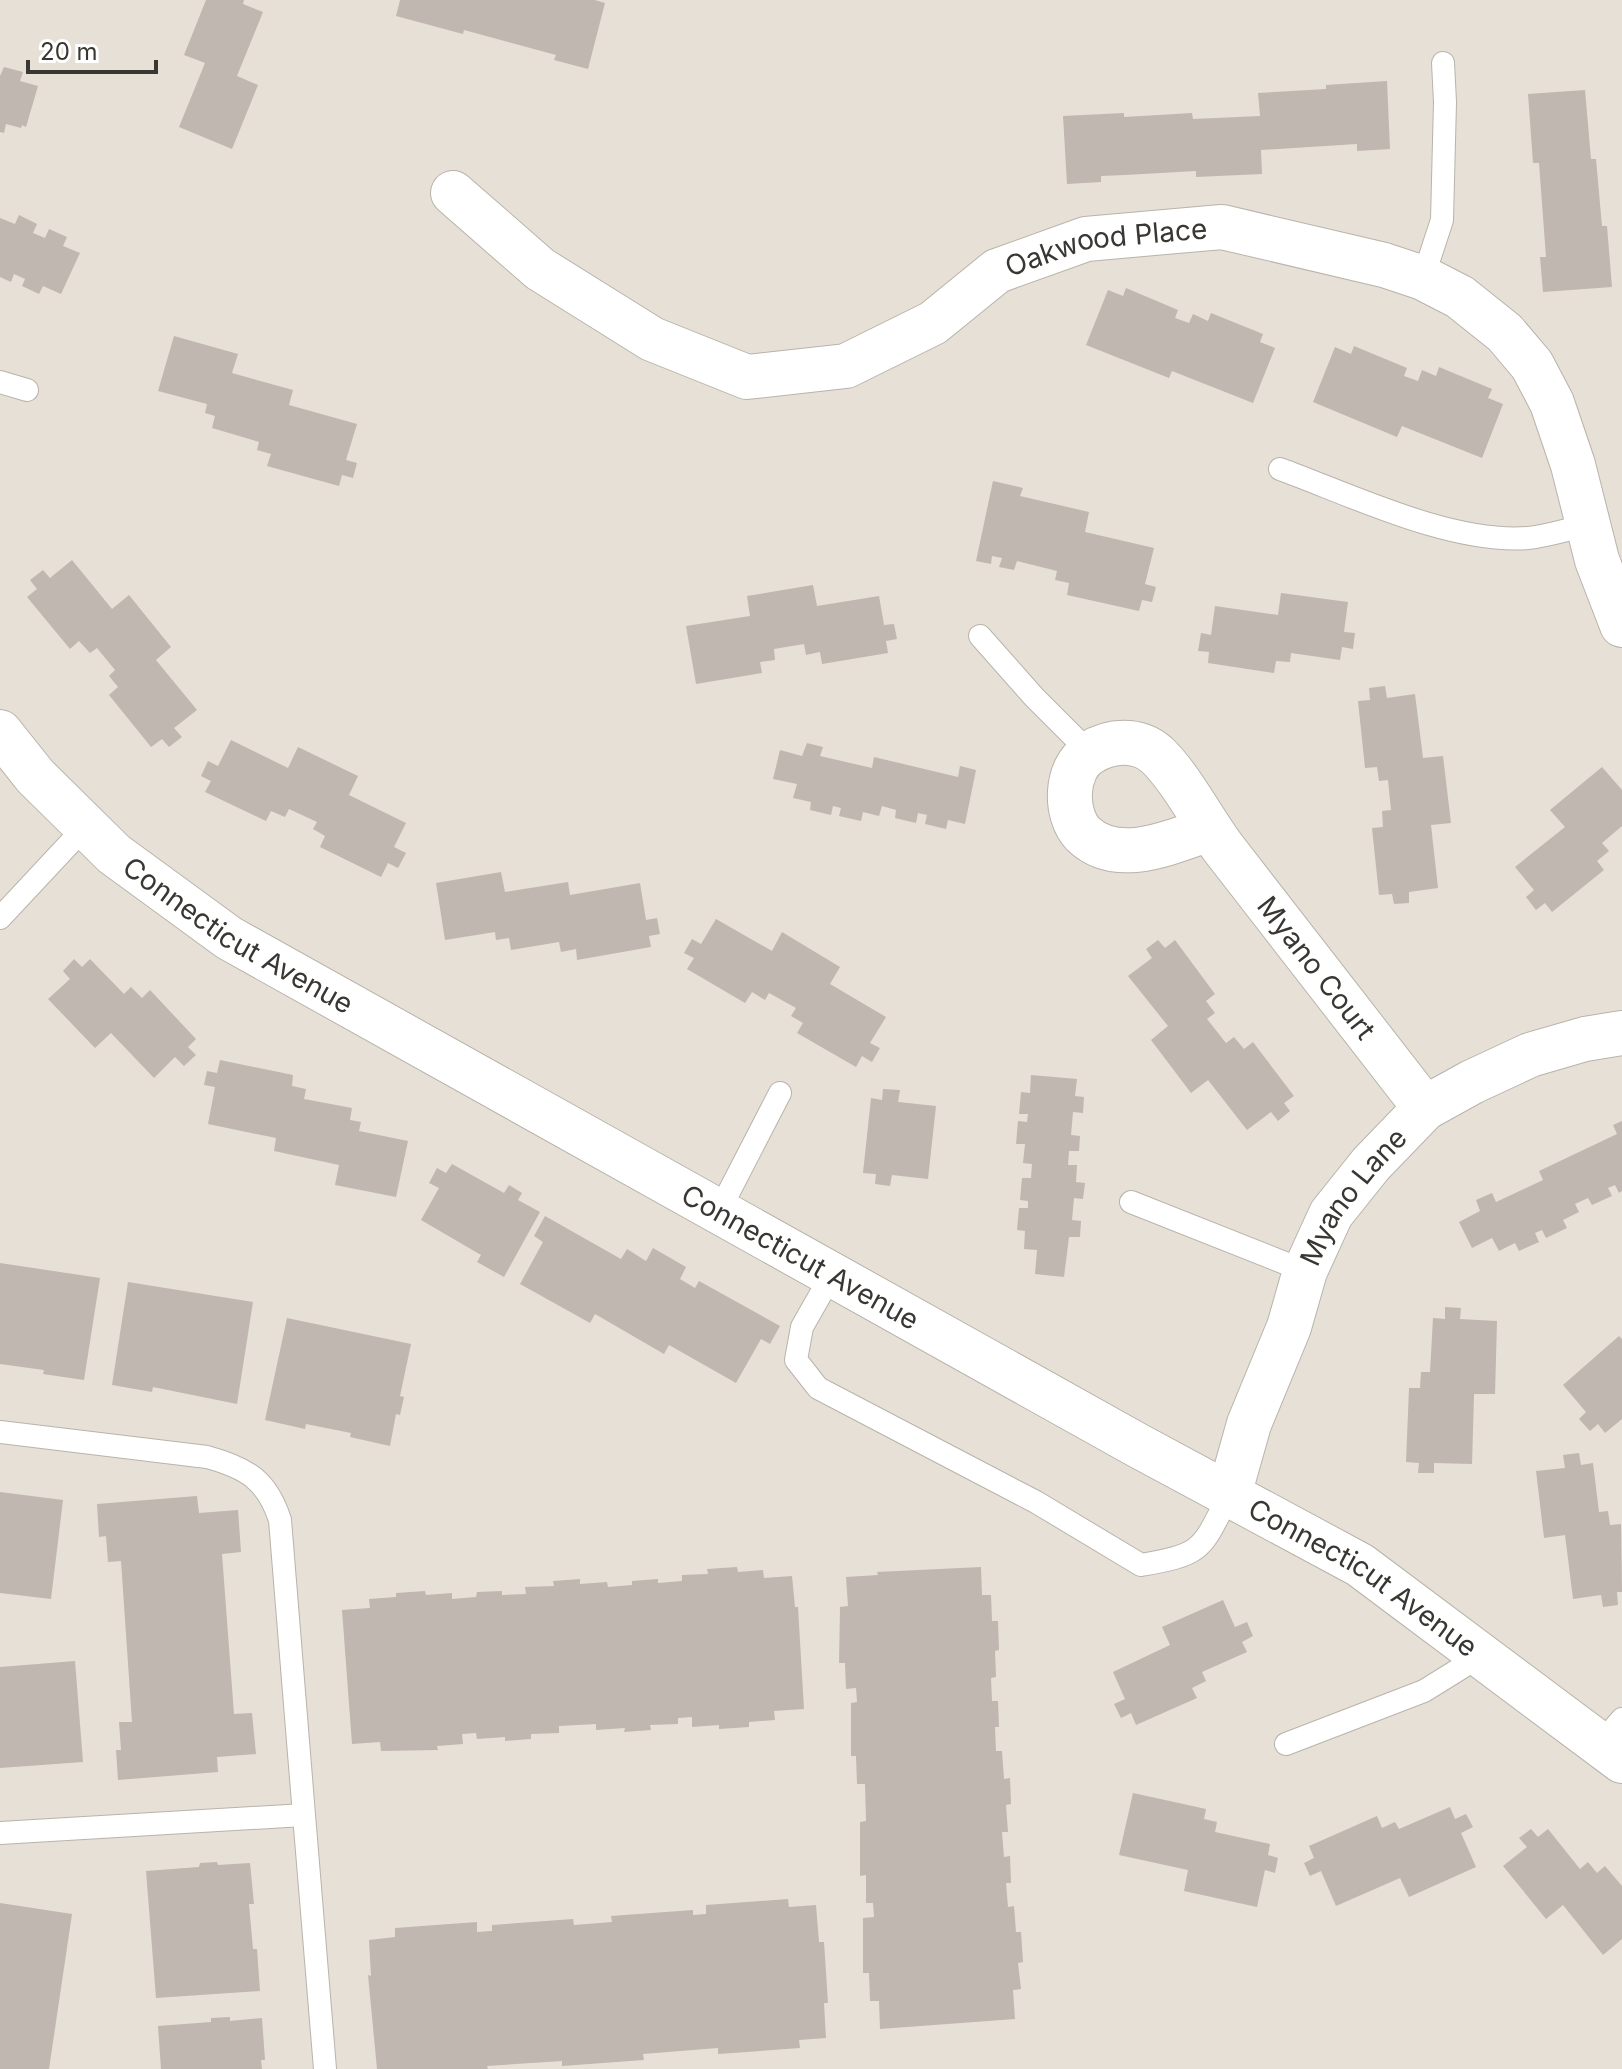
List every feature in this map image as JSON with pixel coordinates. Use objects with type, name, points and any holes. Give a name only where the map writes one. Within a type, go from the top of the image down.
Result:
[{"type":"street","name":"Oakwood Place","points":[[453,193],[540,269],[652,339],[747,377],[846,366],[933,323],[997,271],[1086,239],[1222,227],[1384,265],[1423,278],[1460,297],[1483,315],[1505,333],[1532,365],[1552,403],[1573,465],[1597,560],[1622,625]]},
{"type":"street","name":"Connecticut Avenue","points":[[0,732],[35,776],[114,854],[229,938],[831,1276],[1360,1565],[1482,1655],[1615,1741]]},
{"type":"street","name":"Myano Court","points":[[1090,753],[1113,741],[1135,744],[1156,754],[1209,829],[1425,1108]]},
{"type":"street","points":[[1090,753],[1072,777],[1070,804],[1078,828],[1092,842],[1113,849],[1139,850],[1209,829]]},
{"type":"street","name":"Myano Lane","points":[[1229,1495],[1249,1424],[1289,1327],[1305,1271],[1331,1214],[1371,1164],[1425,1108],[1530,1055],[1585,1039],[1622,1033]]},
{"type":"lane","points":[[1423,278],[1442,220],[1443,63]]},
{"type":"lane","points":[[0,382],[27,390]]},
{"type":"lane","points":[[1280,469],[1419,520],[1481,535],[1528,538],[1588,525]]},
{"type":"lane","points":[[980,636],[1034,697],[1090,753]]},
{"type":"lane","points":[[0,918],[86,826]]},
{"type":"lane","points":[[718,1213],[780,1093]]},
{"type":"lane","points":[[1131,1202],[1305,1271]]},
{"type":"lane","points":[[831,1276],[802,1327],[796,1360],[818,1388],[1036,1502],[1141,1565],[1181,1558],[1204,1544],[1229,1495]]},
{"type":"lane","points":[[0,1432],[207,1457],[230,1463],[262,1484],[273,1500],[280,1520],[325,2069]]},
{"type":"lane","points":[[1286,1744],[1424,1691],[1482,1655]]},
{"type":"lane","points":[[0,1833],[304,1815]]},
{"type":"building","points":[[206,0],[244,0],[243,4],[263,12],[237,76],[258,85],[232,149],[179,127],[205,63],[184,55]]},
{"type":"building","points":[[400,0],[595,0],[605,3],[588,69],[554,60],[556,55],[464,30],[463,34],[396,16]]},
{"type":"building","points":[[4,67],[23,72],[20,81],[38,86],[26,127],[6,124],[4,133],[0,132],[0,76]]},
{"type":"building","points":[[1387,81],[1390,149],[1357,151],[1357,144],[1261,150],[1262,174],[1196,177],[1196,171],[1101,176],[1101,182],[1067,184],[1063,116],[1124,113],[1124,117],[1192,113],[1193,119],[1260,116],[1258,93]]},
{"type":"building","points":[[1585,90],[1591,159],[1596,159],[1602,226],[1607,226],[1612,287],[1543,292],[1540,257],[1546,257],[1539,163],[1533,163],[1528,94]]},
{"type":"building","points":[[19,215],[37,224],[33,233],[45,238],[49,229],[67,237],[63,246],[80,253],[61,294],[43,286],[39,294],[22,286],[25,279],[14,274],[11,282],[0,277],[0,218],[15,224]]},
{"type":"building","points":[[1126,288],[1178,310],[1175,318],[1189,323],[1193,314],[1208,321],[1211,313],[1263,334],[1260,342],[1275,348],[1253,403],[1172,371],[1169,378],[1086,345],[1108,290],[1123,296]]},
{"type":"building","points":[[174,336],[238,354],[232,373],[293,390],[289,405],[357,424],[346,460],[357,463],[353,478],[342,475],[339,486],[267,466],[271,454],[257,450],[259,442],[212,428],[215,416],[205,413],[207,404],[158,391]]},
{"type":"building","points":[[1354,346],[1407,368],[1404,376],[1418,381],[1422,370],[1436,376],[1439,367],[1492,389],[1488,398],[1503,404],[1482,458],[1402,426],[1397,437],[1313,402],[1335,347],[1351,354]]},
{"type":"building","points":[[993,481],[1023,488],[1020,496],[1089,512],[1085,532],[1154,548],[1145,584],[1156,587],[1152,602],[1142,600],[1139,611],[1067,595],[1069,583],[1055,580],[1057,571],[1017,561],[1014,570],[999,567],[1002,558],[992,556],[991,564],[976,561]]},
{"type":"building","points":[[72,560],[112,609],[129,595],[171,647],[156,660],[197,710],[174,728],[182,737],[169,747],[162,739],[151,747],[109,695],[118,687],[109,676],[115,670],[97,648],[90,653],[79,641],[70,649],[27,597],[37,589],[30,580],[43,570],[50,578]]},
{"type":"building","points":[[813,585],[817,606],[879,596],[884,625],[894,624],[897,639],[886,641],[888,653],[822,664],[820,652],[806,655],[804,644],[774,649],[775,660],[760,662],[762,673],[696,684],[686,626],[750,616],[747,596]]},
{"type":"building","points":[[1281,593],[1348,602],[1344,632],[1355,633],[1353,649],[1342,647],[1340,660],[1291,653],[1290,662],[1276,661],[1274,673],[1208,663],[1209,652],[1198,651],[1201,633],[1211,635],[1215,606],[1278,615]]},
{"type":"building","points":[[1385,686],[1387,698],[1415,694],[1423,758],[1443,756],[1451,823],[1431,825],[1438,888],[1409,892],[1409,903],[1394,904],[1392,894],[1379,895],[1372,828],[1383,827],[1382,811],[1391,810],[1388,780],[1379,781],[1377,767],[1365,768],[1358,701],[1370,700],[1369,688]]},
{"type":"building","points":[[231,740],[288,768],[298,747],[358,776],[349,795],[406,823],[394,847],[406,853],[398,868],[388,863],[381,877],[320,847],[325,836],[313,829],[317,822],[289,809],[285,817],[271,811],[266,821],[205,792],[211,781],[201,776],[208,761],[218,766]]},
{"type":"building","points":[[807,743],[823,747],[820,756],[872,768],[874,757],[958,777],[960,766],[976,770],[965,824],[948,820],[946,829],[925,824],[927,815],[918,813],[916,823],[895,818],[896,810],[882,806],[879,816],[863,812],[861,821],[839,816],[841,808],[833,806],[831,815],[810,810],[811,802],[793,798],[797,784],[773,779],[780,750],[802,756]]},
{"type":"building","points":[[1602,767],[1622,790],[1622,826],[1602,843],[1609,851],[1597,861],[1604,870],[1552,912],[1545,903],[1536,910],[1526,897],[1534,890],[1515,867],[1565,827],[1550,810]]},
{"type":"building","points":[[501,872],[505,892],[568,882],[570,895],[640,883],[646,920],[657,918],[660,934],[649,936],[651,947],[577,960],[576,949],[561,952],[559,942],[511,950],[509,938],[496,940],[495,932],[445,940],[436,883]]},
{"type":"building","points":[[716,919],[772,951],[782,932],[840,967],[830,984],[886,1017],[870,1043],[880,1048],[872,1062],[862,1056],[856,1067],[797,1033],[803,1023],[791,1016],[796,1008],[769,993],[765,1000],[752,992],[745,1003],[687,969],[694,958],[684,953],[692,939],[701,944]]},
{"type":"building","points":[[1158,940],[1165,948],[1175,940],[1215,994],[1206,1001],[1215,1013],[1207,1019],[1226,1043],[1234,1037],[1244,1049],[1253,1042],[1294,1096],[1284,1103],[1290,1111],[1278,1121],[1271,1112],[1247,1130],[1208,1080],[1191,1093],[1151,1040],[1168,1026],[1128,976],[1152,958],[1146,949]]},
{"type":"building","points":[[74,959],[82,967],[90,959],[124,994],[131,987],[142,998],[150,990],[196,1039],[188,1047],[196,1055],[184,1066],[175,1057],[154,1078],[111,1033],[95,1048],[48,999],[70,979],[63,971]]},
{"type":"building","points":[[220,1060],[293,1075],[292,1086],[306,1089],[304,1099],[352,1108],[350,1120],[361,1122],[359,1131],[408,1141],[396,1197],[335,1185],[339,1165],[274,1151],[276,1138],[208,1124],[215,1087],[204,1085],[207,1071],[217,1073]]},
{"type":"building","points":[[1031,1075],[1077,1079],[1075,1096],[1084,1097],[1083,1113],[1073,1112],[1071,1135],[1080,1136],[1079,1151],[1069,1151],[1068,1165],[1077,1165],[1076,1182],[1085,1183],[1083,1199],[1074,1198],[1072,1220],[1081,1221],[1080,1237],[1069,1237],[1064,1277],[1035,1274],[1037,1250],[1024,1249],[1025,1231],[1017,1230],[1019,1208],[1028,1208],[1028,1201],[1020,1200],[1022,1178],[1031,1178],[1032,1164],[1023,1163],[1025,1144],[1016,1144],[1018,1121],[1027,1122],[1028,1114],[1019,1114],[1021,1092],[1030,1093]]},
{"type":"building","points":[[883,1089],[900,1090],[898,1102],[936,1106],[928,1179],[892,1175],[890,1186],[875,1184],[876,1174],[863,1173],[871,1098],[882,1100]]},
{"type":"building","points":[[1622,1121],[1622,1191],[1619,1193],[1615,1185],[1608,1188],[1612,1196],[1592,1205],[1588,1198],[1575,1204],[1579,1212],[1563,1220],[1567,1228],[1546,1238],[1542,1230],[1535,1233],[1539,1242],[1519,1251],[1515,1243],[1499,1251],[1492,1238],[1472,1248],[1459,1222],[1480,1211],[1476,1200],[1492,1193],[1496,1202],[1543,1180],[1539,1171],[1617,1134],[1613,1125]]},
{"type":"building","points":[[452,1164],[504,1193],[509,1185],[522,1193],[518,1200],[540,1212],[504,1277],[477,1262],[481,1255],[421,1220],[439,1188],[429,1183],[437,1168],[446,1173]]},
{"type":"building","points":[[545,1216],[621,1259],[627,1249],[646,1261],[653,1248],[686,1267],[680,1279],[695,1288],[699,1281],[780,1326],[770,1344],[761,1339],[736,1383],[669,1345],[664,1354],[595,1314],[590,1323],[520,1284],[543,1242],[534,1236]]},
{"type":"building","points":[[0,1263],[100,1278],[84,1380],[0,1364]]},
{"type":"building","points":[[128,1282],[253,1302],[237,1404],[153,1387],[152,1392],[112,1385]]},
{"type":"building","points":[[1445,1307],[1461,1308],[1460,1319],[1497,1321],[1495,1394],[1474,1394],[1472,1464],[1434,1463],[1434,1473],[1418,1473],[1419,1463],[1406,1462],[1409,1388],[1420,1388],[1421,1372],[1430,1372],[1433,1318],[1445,1319]]},
{"type":"building","points":[[287,1318],[411,1344],[400,1396],[404,1397],[400,1415],[396,1414],[390,1446],[350,1437],[351,1433],[306,1424],[305,1429],[265,1420]]},
{"type":"building","points":[[1619,1336],[1622,1339],[1622,1419],[1605,1433],[1598,1424],[1590,1431],[1579,1419],[1586,1412],[1563,1385]]},
{"type":"building","points":[[1579,1453],[1581,1465],[1593,1463],[1599,1512],[1608,1511],[1610,1525],[1621,1524],[1622,1592],[1617,1592],[1618,1605],[1603,1607],[1601,1595],[1573,1599],[1565,1535],[1544,1538],[1536,1471],[1565,1468],[1563,1455]]},
{"type":"building","points":[[0,1492],[63,1500],[51,1599],[0,1593]]},
{"type":"building","points":[[197,1496],[199,1513],[238,1510],[241,1552],[222,1554],[234,1714],[252,1713],[256,1754],[217,1757],[218,1772],[118,1780],[116,1750],[121,1750],[119,1722],[132,1722],[121,1561],[108,1562],[106,1536],[99,1537],[97,1504]]},
{"type":"building","points":[[737,1567],[738,1572],[763,1570],[764,1578],[792,1576],[795,1607],[798,1607],[804,1709],[774,1711],[775,1720],[749,1722],[749,1727],[692,1727],[692,1717],[678,1718],[678,1724],[650,1725],[651,1730],[624,1732],[625,1728],[596,1730],[596,1724],[559,1726],[559,1733],[531,1734],[531,1739],[505,1741],[505,1737],[477,1739],[476,1733],[462,1734],[463,1744],[437,1746],[438,1750],[381,1751],[380,1742],[352,1744],[342,1610],[370,1608],[369,1599],[396,1597],[396,1593],[452,1593],[452,1599],[476,1597],[477,1592],[526,1594],[525,1587],[554,1586],[553,1581],[580,1579],[580,1584],[607,1582],[608,1587],[632,1585],[632,1581],[682,1581],[682,1575],[708,1574],[707,1569]]},
{"type":"building","points":[[981,1567],[982,1595],[991,1595],[992,1621],[998,1621],[996,1677],[991,1678],[992,1701],[998,1701],[996,1751],[1002,1751],[1004,1779],[1010,1778],[1011,1804],[1006,1805],[1008,1832],[1002,1832],[1004,1857],[1010,1856],[1011,1883],[1006,1883],[1008,1907],[1014,1906],[1016,1932],[1021,1932],[1023,1962],[1018,1963],[1021,1989],[1013,1990],[1015,2019],[880,2029],[879,2001],[870,2001],[869,1973],[863,1973],[863,1918],[874,1917],[873,1903],[866,1903],[866,1875],[860,1876],[860,1822],[866,1821],[865,1784],[857,1784],[856,1756],[851,1756],[851,1703],[857,1702],[856,1688],[846,1689],[845,1663],[839,1663],[840,1607],[848,1606],[846,1577],[878,1575],[877,1572]]},
{"type":"building","points":[[1223,1600],[1235,1627],[1247,1622],[1253,1636],[1242,1642],[1247,1652],[1202,1672],[1206,1681],[1192,1688],[1197,1698],[1136,1725],[1131,1713],[1121,1718],[1114,1704],[1125,1699],[1113,1672],[1170,1645],[1162,1627]]},
{"type":"building","points":[[75,1661],[83,1762],[0,1768],[0,1667]]},
{"type":"building","points":[[1133,1793],[1206,1809],[1204,1819],[1217,1822],[1215,1832],[1270,1844],[1268,1855],[1278,1858],[1275,1873],[1265,1870],[1257,1907],[1184,1891],[1188,1870],[1119,1855]]},
{"type":"building","points":[[1450,1807],[1455,1819],[1466,1814],[1473,1827],[1461,1833],[1476,1867],[1409,1897],[1400,1878],[1336,1906],[1321,1871],[1310,1876],[1304,1863],[1314,1858],[1309,1846],[1377,1816],[1382,1828],[1395,1822],[1399,1829]]},
{"type":"building","points":[[1531,1829],[1538,1837],[1548,1829],[1580,1869],[1588,1862],[1597,1873],[1605,1866],[1622,1886],[1622,1939],[1603,1955],[1563,1905],[1546,1919],[1503,1866],[1527,1847],[1519,1838]]},
{"type":"building","points":[[217,1862],[218,1865],[250,1863],[254,1904],[249,1904],[260,1991],[156,1998],[146,1871],[199,1867],[200,1863]]},
{"type":"building","points":[[788,1899],[789,1907],[816,1905],[819,1942],[824,1942],[828,2003],[824,2003],[826,2038],[799,2040],[800,2048],[718,2054],[718,2048],[643,2054],[644,2060],[562,2066],[562,2061],[487,2066],[488,2069],[377,2069],[368,1975],[371,1976],[369,1940],[395,1937],[395,1928],[477,1922],[477,1932],[492,1931],[492,1925],[573,1919],[574,1925],[612,1922],[611,1916],[693,1910],[693,1915],[706,1914],[706,1905]]},
{"type":"building","points":[[0,1903],[72,1914],[49,2069],[0,2069]]},
{"type":"building","points":[[230,2017],[230,2021],[262,2018],[265,2060],[261,2060],[262,2069],[161,2069],[158,2026],[211,2022],[211,2018]]}]
